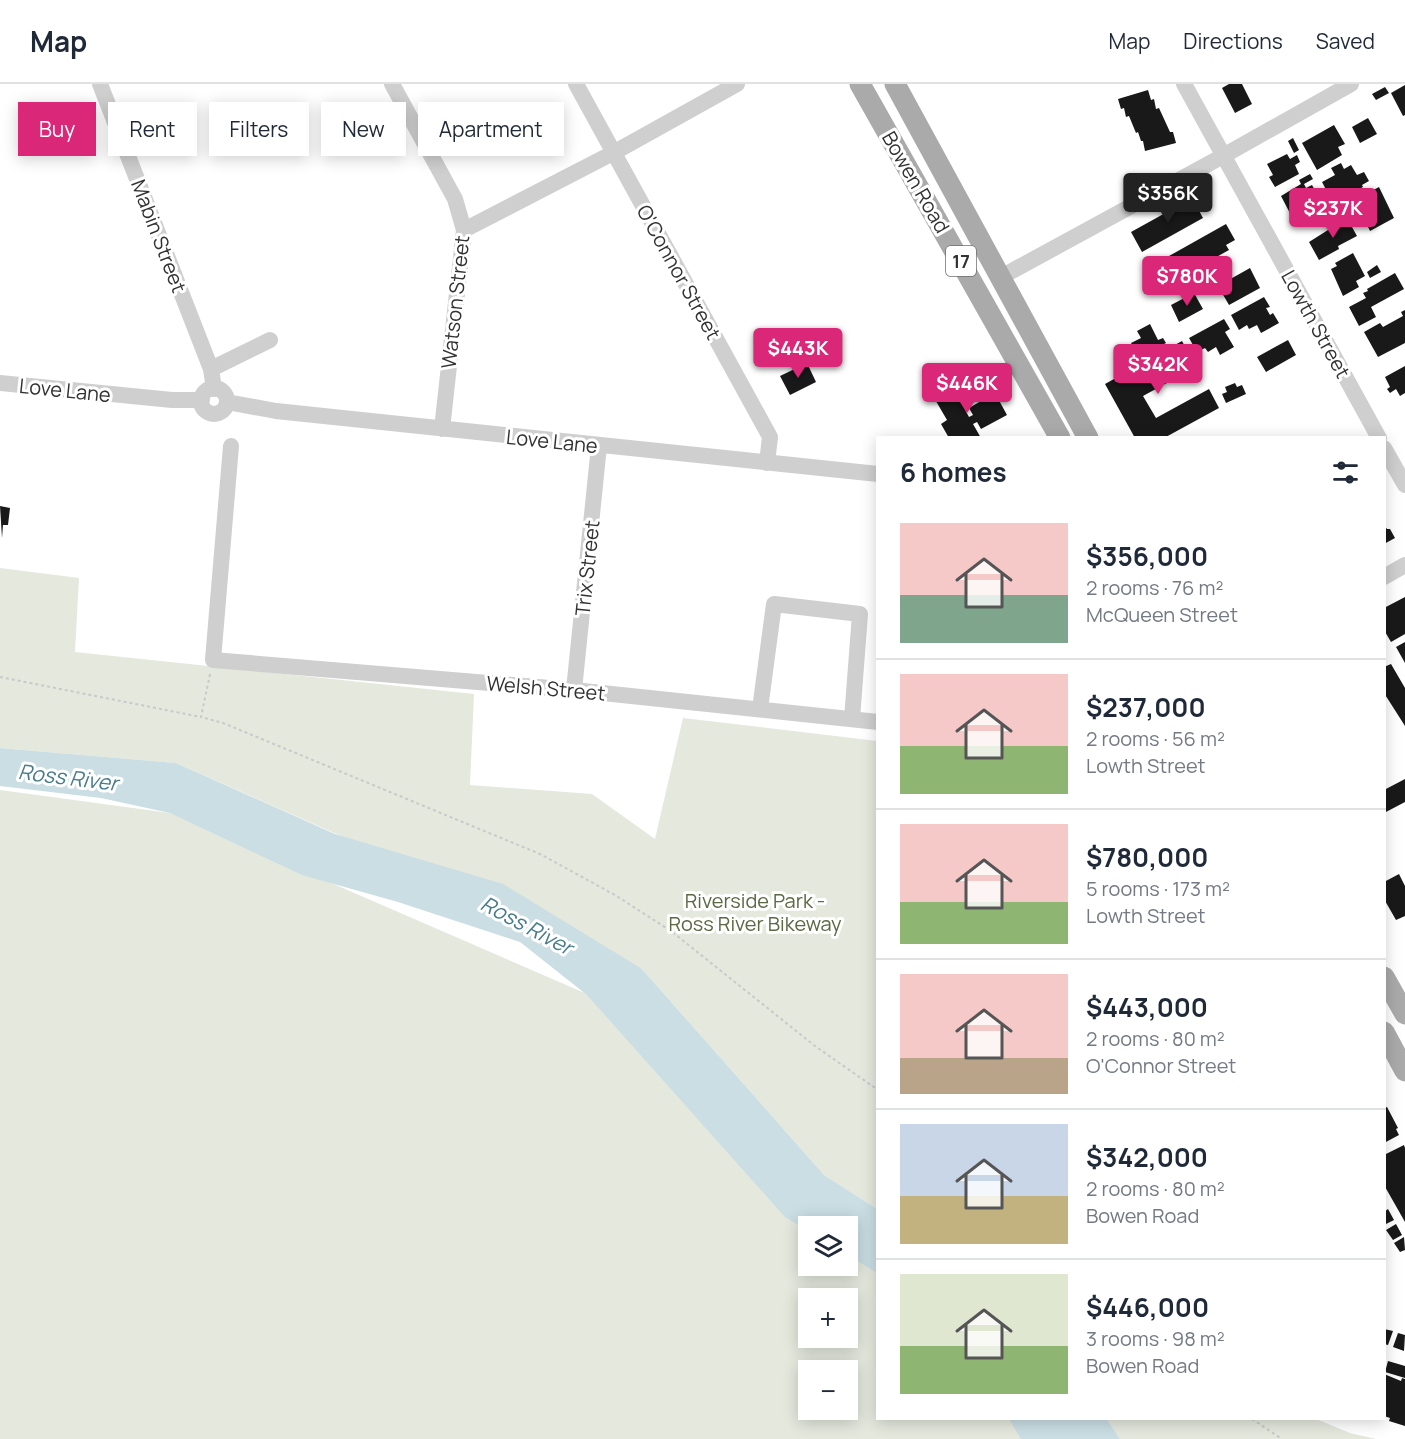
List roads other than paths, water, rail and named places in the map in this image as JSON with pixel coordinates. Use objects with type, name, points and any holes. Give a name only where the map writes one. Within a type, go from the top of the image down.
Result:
[{"type":"main road","name":"Bowen Road","points":[[860,84],[1054,432]]},
{"type":"main road","name":"Bowen Road","points":[[895,84],[1087,436]]},
{"type":"main road","points":[[1386,981],[1405,1014]]},
{"type":"main road","points":[[1386,1036],[1405,1071]]},
{"type":"street","name":"Mabin Street","points":[[100,84],[211,369],[208,394]]},
{"type":"street","name":"Watson Street","points":[[392,84],[455,199],[464,230],[442,429]]},
{"type":"street","name":"O'Connor Street","points":[[576,84],[770,437],[767,463]]},
{"type":"street","points":[[464,230],[613,153],[737,84]]},
{"type":"street","name":"Lowth Street","points":[[1184,84],[1378,436]]},
{"type":"street","points":[[1001,277],[1351,84]]},
{"type":"street","points":[[211,369],[270,340]]},
{"type":"street","name":"Love Lane","points":[[0,383],[172,400],[224,392],[227,402],[276,411],[876,474]]},
{"type":"street","name":"Welsh Street","points":[[231,446],[213,660],[574,690],[876,722]]},
{"type":"street","name":"Trix Street","points":[[574,690],[599,446]]},
{"type":"street","points":[[1386,452],[1405,485]]},
{"type":"street","points":[[1386,576],[1405,566]]},
{"type":"street","points":[[759,709],[774,604],[860,614],[852,719]]},
{"type":"water","name":"Ross River","points":[[0,748],[176,763],[335,834],[503,884],[642,969],[824,1175],[876,1208],[876,1272],[858,1261],[858,1216],[798,1216],[798,1225],[785,1217],[587,995],[520,942],[398,902],[302,875],[170,813],[101,798],[0,786]]},
{"type":"water","points":[[1010,1420],[1108,1420],[1120,1439],[1021,1439]]},
{"type":"park label","name":"Riverside Park - Ross River Bikeway","points":[[755,912]]}]
